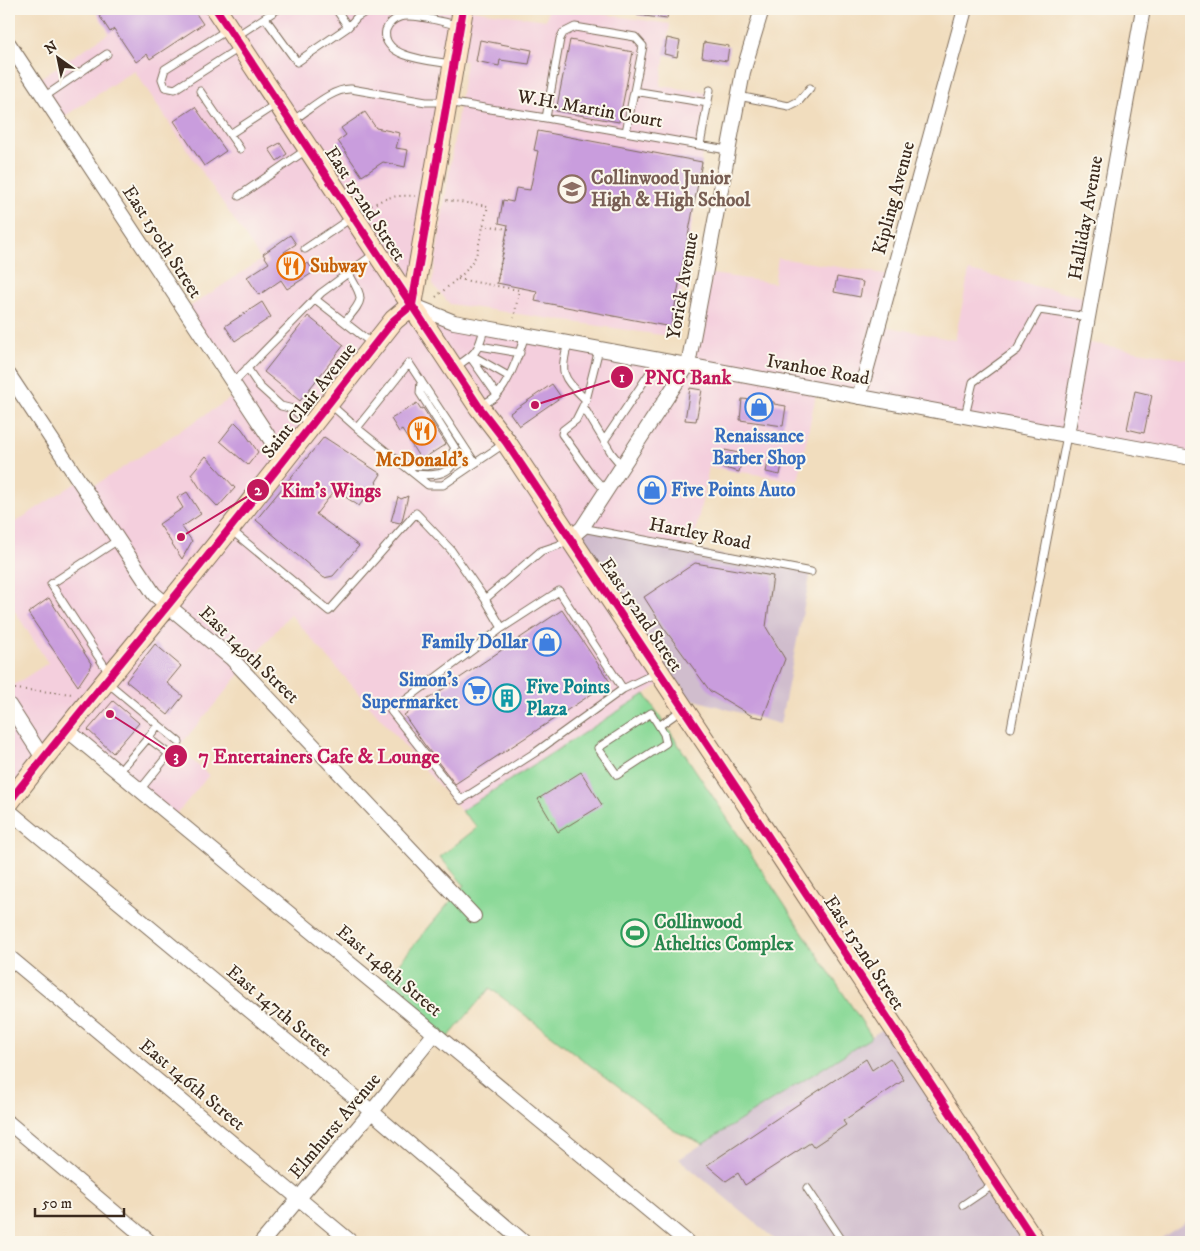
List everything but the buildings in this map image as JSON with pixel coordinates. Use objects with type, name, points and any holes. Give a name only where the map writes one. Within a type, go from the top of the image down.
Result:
[{"type":"street","name":"East 152nd Street","points":[[216,9],[308,148],[360,212],[377,252],[479,406],[575,533],[659,672],[1035,1242]]},
{"type":"street","name":"Yorick Avenue","points":[[575,533],[606,491],[688,365],[738,96],[743,72],[762,9]]},
{"type":"street","name":"Kipling Avenue","points":[[859,397],[964,9]]},
{"type":"street","name":"Halliday Avenue","points":[[1067,435],[1142,9]]},
{"type":"street","points":[[412,305],[462,17]]},
{"type":"street","name":"East 150th Street","points":[[9,44],[284,460]]},
{"type":"street","name":"Ivanhoe Road","points":[[412,305],[454,322],[484,328],[1191,458]]},
{"type":"street","name":"Saint Clair Avenue","points":[[9,802],[229,529],[394,320],[412,305]]},
{"type":"street","name":"East 149th Street","points":[[9,375],[154,594],[231,658],[474,916]]},
{"type":"street","points":[[9,705],[43,758]]},
{"type":"street","name":"East 148th Street","points":[[66,729],[688,1242]]},
{"type":"street","name":"East 147th Street","points":[[9,811],[371,1111],[524,1242]]},
{"type":"street","name":"East 146th Street","points":[[9,957],[351,1242]]},
{"type":"street","name":"Elmhurst Avenue","points":[[262,1242],[435,1033]]},
{"type":"street","points":[[9,1123],[150,1242]]},
{"type":"lane","points":[[235,37],[174,89],[165,87],[162,79],[165,69],[235,37],[278,9]]},
{"type":"lane","points":[[336,9],[348,27]]},
{"type":"lane","points":[[265,18],[297,62],[348,27],[357,17],[370,9]]},
{"type":"lane","points":[[454,65],[404,55],[392,48],[387,38],[386,29],[392,21],[400,17],[462,17]]},
{"type":"lane","points":[[546,118],[560,39],[563,34],[575,27],[636,37],[643,46],[626,132]]},
{"type":"lane","points":[[44,97],[107,54]]},
{"type":"lane","points":[[738,96],[789,106],[800,101],[810,88]]},
{"type":"lane","name":"W.H. Martin Court","points":[[291,122],[335,92],[344,89],[426,102],[447,102],[727,150]]},
{"type":"lane","points":[[700,145],[710,90]]},
{"type":"lane","points":[[200,91],[240,149]]},
{"type":"lane","points":[[634,91],[708,103]]},
{"type":"lane","points":[[230,134],[278,103]]},
{"type":"lane","points":[[239,196],[308,148]]},
{"type":"lane","points":[[305,250],[360,212]]},
{"type":"lane","points":[[232,383],[315,299],[348,272],[377,252]]},
{"type":"lane","points":[[345,322],[360,303],[360,295],[348,272]]},
{"type":"lane","points":[[315,299],[374,345]]},
{"type":"lane","points":[[965,416],[973,382],[1017,350],[1040,310],[1088,318]]},
{"type":"lane","points":[[454,369],[472,357],[480,346],[484,328]]},
{"type":"lane","points":[[479,406],[497,395],[520,353],[525,335]]},
{"type":"lane","points":[[568,343],[562,365],[564,377],[584,403],[604,441],[622,466]]},
{"type":"lane","points":[[480,346],[520,353]]},
{"type":"lane","points":[[599,349],[584,403],[576,420],[563,430],[562,434],[593,477],[606,491]]},
{"type":"lane","points":[[472,357],[508,376]]},
{"type":"lane","points":[[472,357],[497,395]]},
{"type":"lane","points":[[604,441],[657,360]]},
{"type":"lane","points":[[357,428],[409,363],[475,463]]},
{"type":"lane","points":[[247,368],[259,386],[281,406],[293,409],[311,426]]},
{"type":"lane","points":[[415,474],[428,476],[445,472],[451,467],[454,460],[455,448],[420,394],[421,381]]},
{"type":"lane","points":[[329,403],[428,485],[443,486],[506,442]]},
{"type":"lane","points":[[1011,728],[1067,435]]},
{"type":"lane","points":[[403,465],[426,466],[447,462],[455,448]]},
{"type":"lane","points":[[229,529],[329,612],[416,513],[451,550],[485,599],[502,628]]},
{"type":"lane","points":[[485,599],[541,552],[559,546],[575,533]]},
{"type":"lane","name":"Hartley Road","points":[[575,533],[811,572]]},
{"type":"lane","points":[[118,540],[51,584],[108,678],[179,742]]},
{"type":"lane","points":[[623,690],[559,591],[502,628],[391,711],[461,800],[536,752],[623,690],[659,672]]},
{"type":"lane","points":[[659,726],[684,709]]},
{"type":"lane","points":[[651,713],[659,726],[664,734],[666,743],[617,776],[598,748],[651,713]]},
{"type":"lane","points":[[119,772],[158,725]]},
{"type":"lane","points":[[140,790],[169,754],[148,738]]},
{"type":"lane","points":[[963,1204],[996,1183]]},
{"type":"lane","points":[[807,1188],[843,1242]]},
{"type":"path","points":[[360,212],[383,198],[396,195],[415,196]]},
{"type":"path","points":[[436,297],[465,272],[476,256],[488,206],[444,200]]},
{"type":"path","points":[[483,225],[508,229],[496,286]]},
{"type":"path","points":[[458,279],[519,290],[514,318]]},
{"type":"path","points":[[14,689],[77,694]]},
{"type":"shaded area","points":[[94,9],[463,9],[546,20],[548,9],[567,9],[670,24],[660,86],[711,93],[675,337],[450,304],[432,284],[466,61],[455,60],[412,304],[454,322],[688,365],[705,273],[774,283],[778,258],[892,275],[879,325],[955,340],[969,271],[1091,299],[1084,342],[1191,360],[1191,458],[817,389],[798,481],[709,467],[665,681],[461,811],[290,614],[178,748],[209,775],[174,817],[66,729],[9,802],[9,688],[48,663],[9,602],[9,526],[79,481],[86,491],[239,393],[185,310],[261,260],[134,70],[59,120],[34,82],[109,33]]},
{"type":"shaded area","points":[[582,528],[811,572],[780,724],[674,694],[569,539]]},
{"type":"shaded area","points":[[891,1024],[1035,1242],[778,1242],[679,1159]]},
{"type":"shaded area","points":[[1191,1219],[1191,1242],[1155,1242]]},
{"type":"green space","name":"Collinwood Atheltics Complex","points":[[645,694],[872,1037],[703,1144],[675,1131],[490,988],[445,1041],[379,987],[464,885],[440,857],[478,827],[461,811]]},
{"type":"cycle path","points":[[216,9],[479,407],[506,442],[737,789],[1035,1242]]},
{"type":"cycle path","points":[[9,802],[225,534],[394,320],[412,305],[463,9]]},
{"type":"place","name":"Collinwood Junior High & High School","points":[[572,189]]},
{"type":"place","name":"Subway","points":[[291,266]]},
{"type":"place","name":"PNC Bank","points":[[535,405]]},
{"type":"place","name":"Renaissance Barber Shop","points":[[759,407]]},
{"type":"place","name":"McDonald's","points":[[422,431]]},
{"type":"place","name":"Five Points Auto","points":[[652,490]]},
{"type":"place","name":"Kim's Wings","points":[[181,537]]},
{"type":"place","name":"Family Dollar","points":[[547,642]]},
{"type":"place","name":"Simon's Supermarket","points":[[477,691]]},
{"type":"place","name":"Five Points Plaza","points":[[507,698]]},
{"type":"place","name":"7 Entertainers Cafe & Lounge","points":[[110,714]]},
{"type":"place","name":"Collinwood Atheltics Complex","points":[[635,933]]}]
